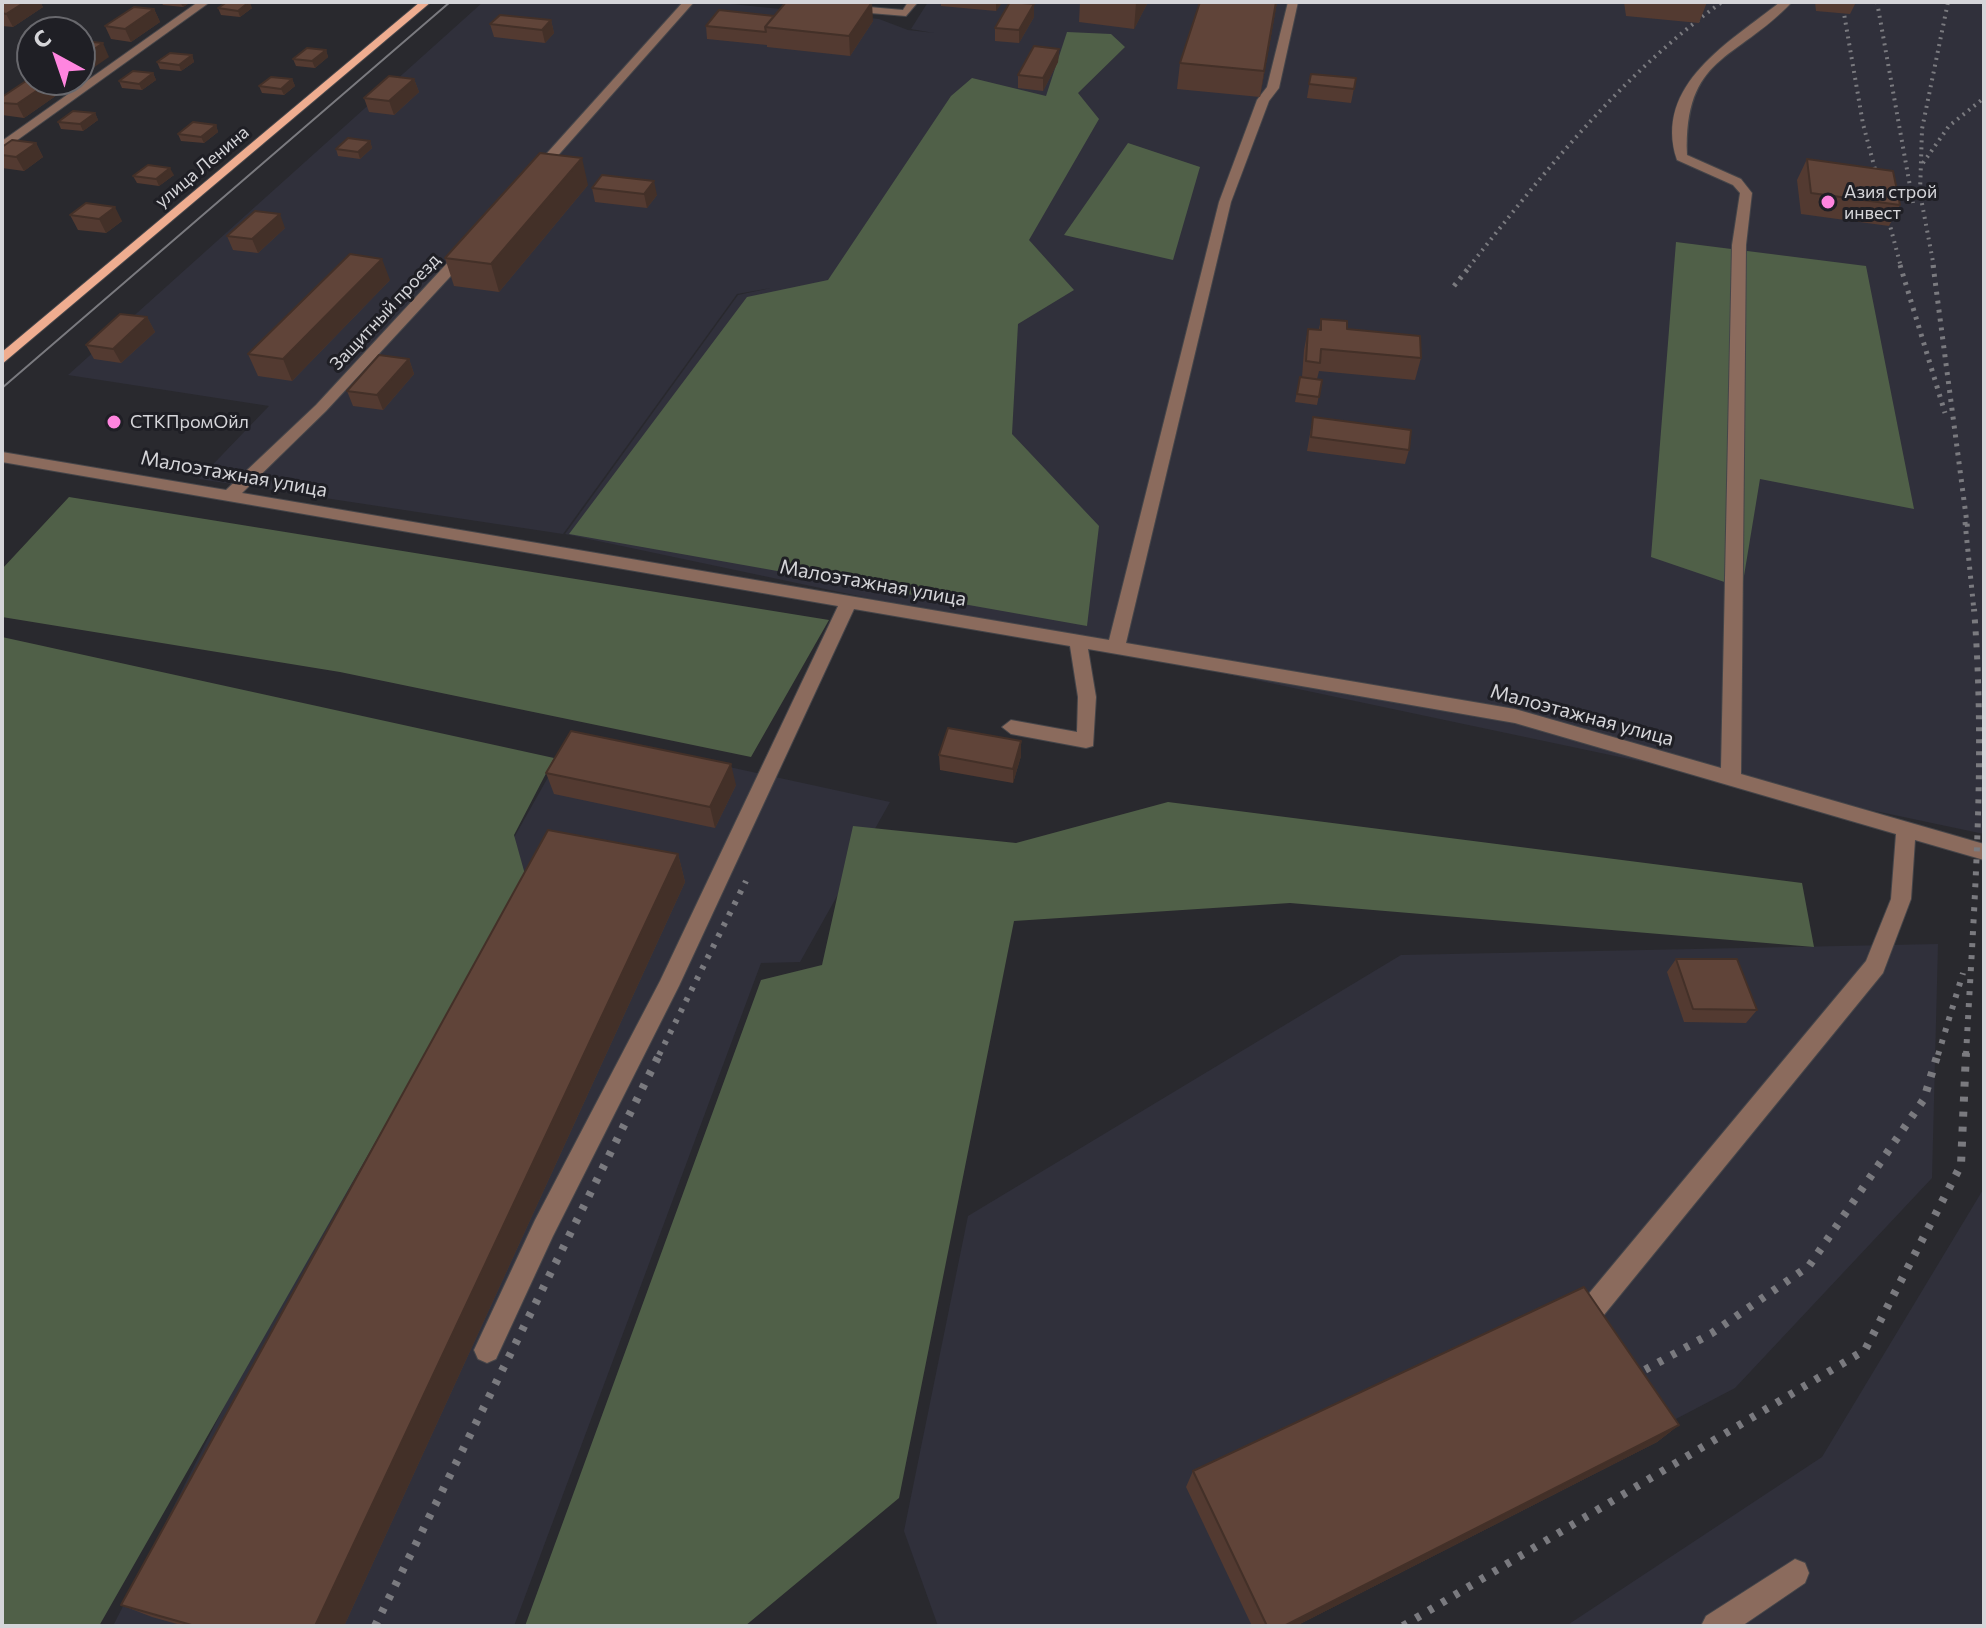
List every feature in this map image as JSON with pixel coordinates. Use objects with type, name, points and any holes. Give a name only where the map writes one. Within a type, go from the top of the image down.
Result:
[{"type":"main road","name":"улица Ленина","points":[[2,360],[426,2]]},
{"type":"street","points":[[2,147],[205,2]]},
{"type":"street","points":[[521,189],[689,2]]},
{"type":"street","points":[[827,6],[906,13],[913,2]]},
{"type":"street","points":[[1116,647],[1225,202],[1263,100],[1273,88],[1293,2]]},
{"type":"street","points":[[1731,777],[1739,245],[1746,193],[1737,182],[1681,157],[1678,125],[1682,104],[1705,68],[1733,40],[1787,2]]},
{"type":"street","name":"Защитный проезд","points":[[229,496],[321,408],[480,236]]},
{"type":"street","name":"Малоэтажная улица","points":[[2,457],[1515,716],[1984,852]]},
{"type":"street","points":[[487,1350],[544,1228],[668,986],[849,601]]},
{"type":"street","points":[[1011,727],[1086,741],[1088,718],[1078,641]]},
{"type":"street","points":[[1590,1312],[1875,966],[1901,899],[1906,829]]},
{"type":"street","points":[[1716,1626],[1795,1573]]},
{"type":"shaded area","points":[[483,2],[712,2],[879,19],[908,30],[934,33],[911,29],[928,2],[1984,2],[1984,834],[565,534],[738,295],[771,288],[737,294],[563,534],[199,479],[269,406],[68,375]]},
{"type":"shaded area","points":[[573,733],[890,802],[800,962],[761,963],[514,1626],[113,1626],[498,866]]},
{"type":"shaded area","points":[[1938,944],[1932,1178],[1735,1388],[1281,1626],[938,1626],[904,1531],[968,1216],[1401,955]]},
{"type":"shaded area","points":[[1984,1188],[1984,1626],[1566,1626],[1822,1457]]},
{"type":"green space","points":[[1067,32],[1111,34],[1125,47],[1078,93],[1099,119],[1029,240],[1074,290],[1018,324],[1012,434],[1099,526],[1087,626],[569,534],[747,297],[828,280],[951,96],[972,78],[1046,96]]},
{"type":"green space","points":[[1128,143],[1200,167],[1173,260],[1064,235]]},
{"type":"green space","points":[[1676,242],[1866,266],[1914,509],[1760,479],[1742,588],[1651,557]]},
{"type":"green space","points":[[69,497],[829,620],[751,757],[340,672],[2,617],[2,569]]},
{"type":"green space","points":[[2,637],[554,758],[514,835],[526,878],[99,1626],[2,1626]]},
{"type":"green space","points":[[1168,802],[1802,883],[1814,947],[1290,903],[1014,921],[899,1498],[745,1626],[525,1626],[761,980],[822,965],[853,826],[1016,843]]},
{"type":"building","points":[[2,2],[25,2],[6,14],[2,13]]},
{"type":"building","points":[[227,2],[249,2],[238,11],[218,8]]},
{"type":"building","points":[[786,2],[872,2],[849,36],[765,27]]},
{"type":"building","points":[[1010,2],[1034,4],[1019,30],[995,28]]},
{"type":"building","points":[[1200,2],[1276,2],[1264,71],[1180,63]]},
{"type":"building","points":[[134,7],[154,9],[125,29],[105,26]]},
{"type":"building","points":[[719,10],[774,16],[765,27],[766,32],[706,26]]},
{"type":"building","points":[[500,15],[551,20],[542,30],[490,24]]},
{"type":"building","points":[[1034,46],[1059,49],[1043,78],[1018,75]]},
{"type":"building","points":[[307,48],[326,50],[312,61],[293,59]]},
{"type":"building","points":[[170,53],[192,55],[179,65],[157,62]]},
{"type":"building","points":[[133,71],[153,73],[139,84],[119,81]]},
{"type":"building","points":[[1311,74],[1356,78],[1354,89],[1309,84]]},
{"type":"building","points":[[389,76],[414,79],[389,101],[364,98]]},
{"type":"building","points":[[271,77],[292,79],[281,89],[259,86]]},
{"type":"building","points":[[16,88],[16,96],[29,96],[17,104],[2,103],[2,97]]},
{"type":"building","points":[[73,111],[95,113],[80,124],[58,122]]},
{"type":"building","points":[[193,122],[216,125],[201,137],[178,134]]},
{"type":"building","points":[[348,138],[370,141],[358,152],[336,149]]},
{"type":"building","points":[[12,140],[36,143],[16,157],[2,155],[2,147]]},
{"type":"building","points":[[540,153],[582,158],[491,264],[445,258]]},
{"type":"building","points":[[1807,159],[1893,171],[1900,205],[1811,193]]},
{"type":"building","points":[[148,165],[170,168],[156,179],[133,176]]},
{"type":"building","points":[[602,175],[654,181],[644,194],[592,188]]},
{"type":"building","points":[[86,203],[115,207],[99,219],[70,215]]},
{"type":"building","points":[[255,211],[280,214],[252,239],[227,236]]},
{"type":"building","points":[[350,254],[382,259],[283,359],[248,354]]},
{"type":"building","points":[[120,314],[147,317],[113,349],[86,345]]},
{"type":"building","points":[[1321,319],[1347,321],[1347,329],[1420,336],[1421,358],[1321,349],[1320,363],[1306,361],[1308,329],[1321,330]]},
{"type":"building","points":[[379,355],[409,359],[377,395],[347,391]]},
{"type":"building","points":[[1300,377],[1322,380],[1319,397],[1297,394]]},
{"type":"building","points":[[1313,417],[1411,430],[1409,450],[1311,437]]},
{"type":"building","points":[[948,728],[1021,741],[1013,769],[939,755]]},
{"type":"building","points":[[571,731],[731,764],[710,807],[546,773]]},
{"type":"building","points":[[548,830],[678,854],[315,1626],[195,1626],[121,1605]]},
{"type":"building","points":[[1676,959],[1737,959],[1757,1010],[1693,1009]]},
{"type":"building","points":[[1584,1287],[1679,1425],[1284,1626],[1267,1626],[1193,1471]]},
{"type":"tram line","points":[[2,388],[450,2]]},
{"type":"railway","points":[[1469,267],[1556,160],[1618,92],[1651,60],[1722,2]]},
{"type":"railway","points":[[1842,2],[1863,124],[1901,267]]},
{"type":"railway","points":[[1877,2],[1913,203]]},
{"type":"railway","points":[[1934,267],[1920,193],[1922,129],[1948,2]]},
{"type":"railway","points":[[1923,163],[1949,126],[1984,98]]},
{"type":"railway","points":[[1454,286],[1471,265]]},
{"type":"railway","points":[[1900,265],[1945,413]]},
{"type":"railway","points":[[1933,265],[1968,531]]},
{"type":"railway","points":[[1965,522],[1974,611]]},
{"type":"railway","points":[[1966,1055],[1979,776],[1974,609]]},
{"type":"railway","points":[[660,1053],[746,881]]},
{"type":"railway","points":[[1938,1055],[1963,973]]},
{"type":"railway","points":[[375,1626],[660,1053]]},
{"type":"railway","points":[[1632,1377],[1712,1333],[1809,1266],[1924,1099],[1938,1053]]},
{"type":"railway","points":[[1403,1626],[1865,1350],[1961,1165],[1966,1053]]},
{"type":"place","name":"Азия строй инвест","points":[[1828,202]]},
{"type":"place","name":"СТКПромОйл","points":[[114,422]]}]
